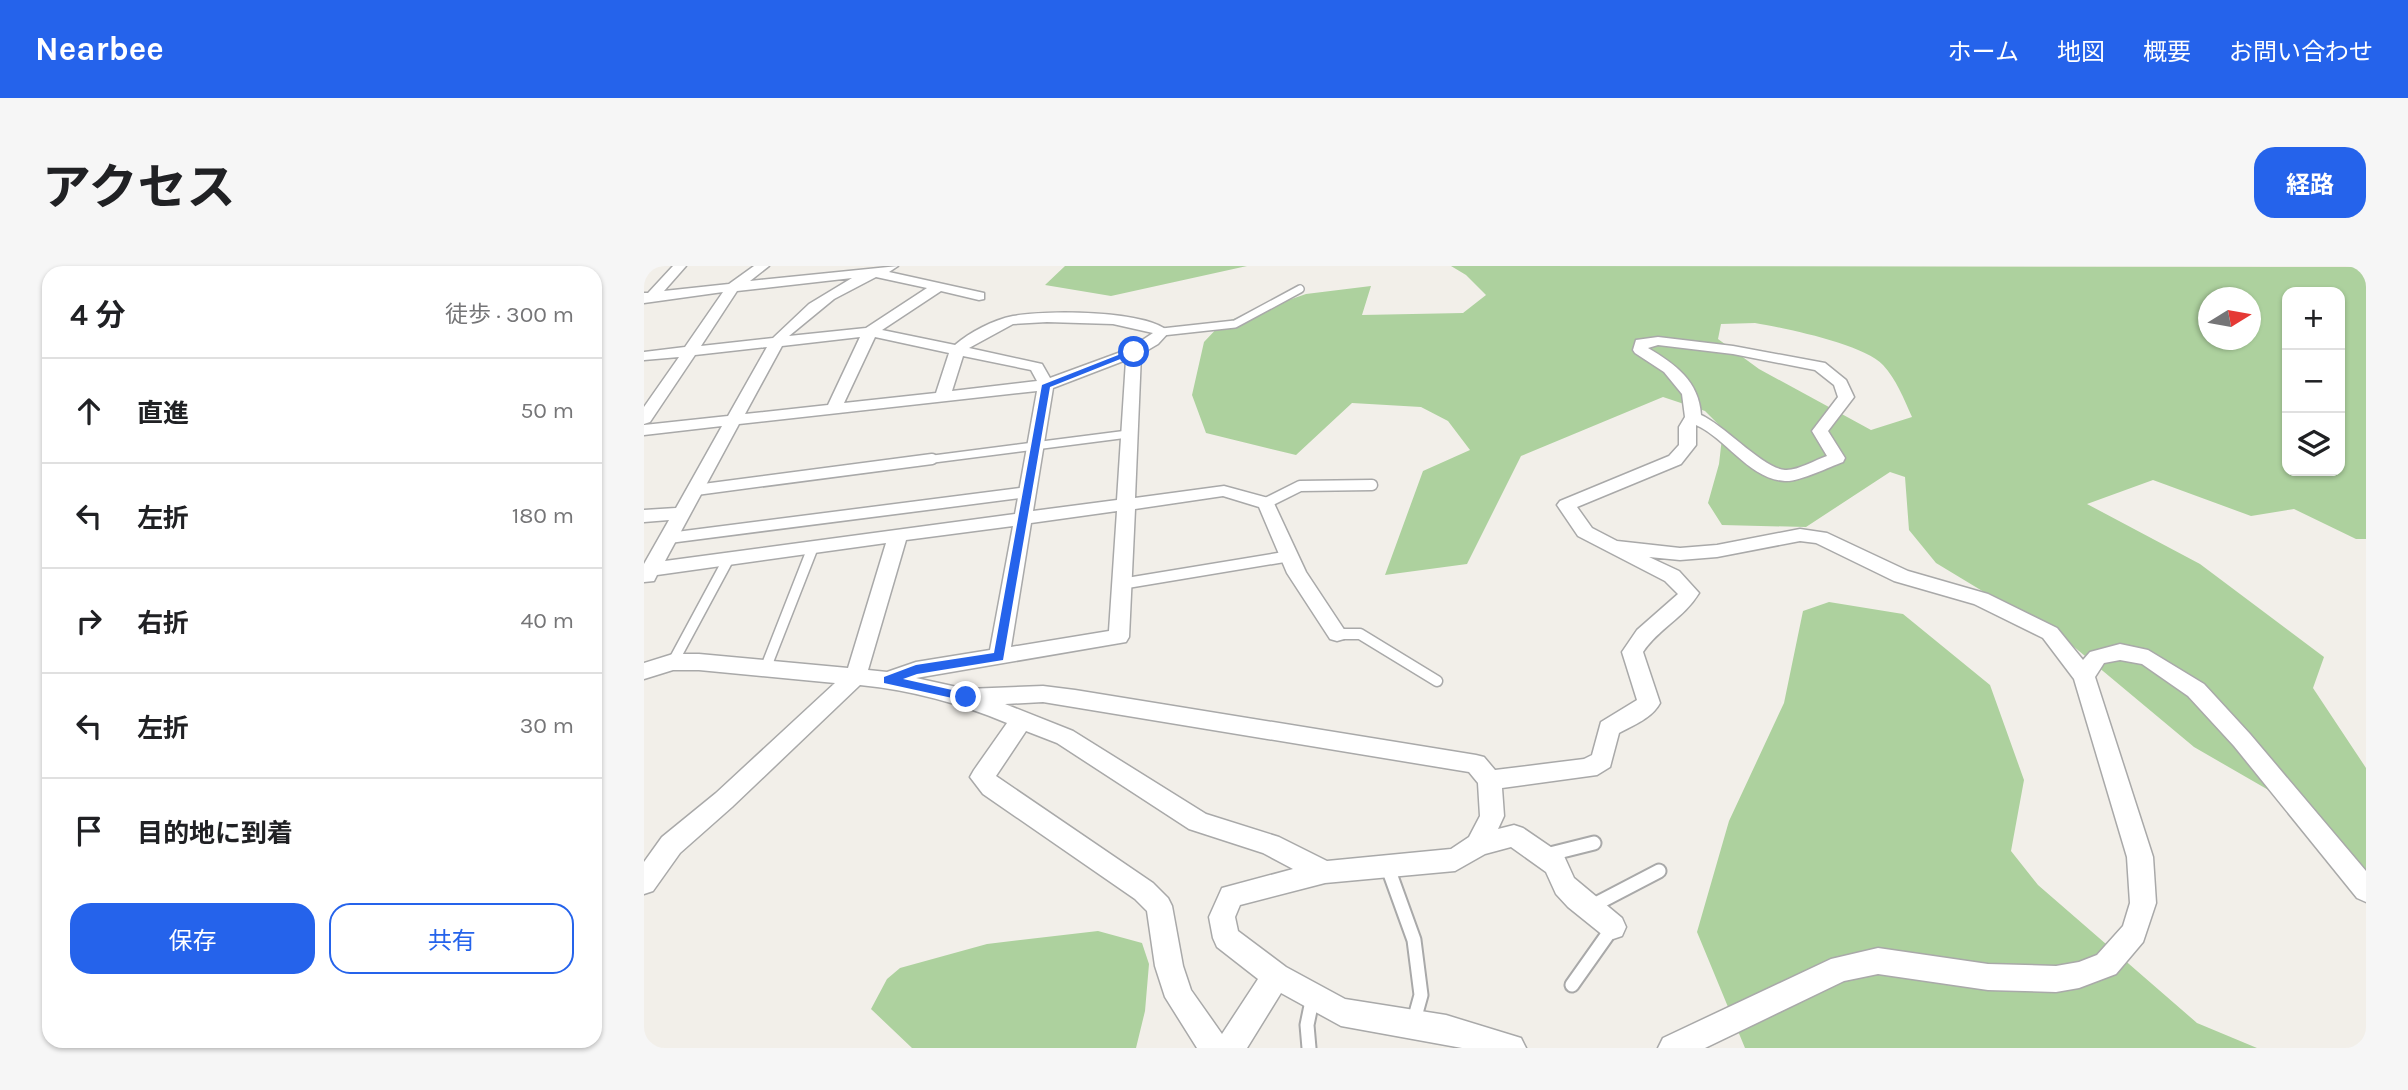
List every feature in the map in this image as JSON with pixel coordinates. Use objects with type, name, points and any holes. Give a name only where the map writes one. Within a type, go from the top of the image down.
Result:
[{"type":"street","points":[[647,299],[680,266]]},
{"type":"street","points":[[644,419],[733,287],[763,266]]},
{"type":"street","points":[[647,299],[892,266]]},
{"type":"street","points":[[648,574],[777,342],[797,318],[874,269],[979,296]]},
{"type":"street","points":[[833,410],[870,332],[938,287]]},
{"type":"street","points":[[644,430],[833,410],[1046,385],[1134,352],[1162,332],[1153,325],[1106,319],[1041,318],[1011,321],[987,331],[958,350],[943,397]]},
{"type":"street","points":[[644,356],[870,332],[1037,367],[1046,385],[999,657]]},
{"type":"street","points":[[1490,780],[1589,768],[1602,760],[1609,728],[1636,715],[1649,703],[1632,652],[1638,639],[1684,603],[1689,593],[1672,576],[1584,532],[1566,505],[1675,460],[1688,449],[1691,441],[1687,427],[1693,417],[1693,403],[1683,380],[1640,351],[1641,343],[1686,343],[1820,366],[1832,373],[1846,391],[1846,397],[1819,431],[1837,458],[1786,476],[1765,469],[1708,425],[1693,417]]},
{"type":"street","points":[[888,680],[916,670],[1119,637],[1134,352]]},
{"type":"street","points":[[648,574],[729,558],[1224,491],[1266,503],[1297,573],[1338,634]]},
{"type":"street","points":[[644,516],[683,513]]},
{"type":"street","points":[[644,883],[671,845],[724,800],[856,676],[898,535]]},
{"type":"street","points":[[1611,546],[1680,554],[1717,551],[1800,535],[1820,537],[1901,576],[1981,598],[2050,633],[2084,676],[2140,857],[2143,903],[2133,933],[2105,965],[2079,975],[2056,979],[1988,977],[1878,961],[1841,968],[1673,1048]]},
{"type":"street","points":[[2084,676],[2097,657],[2120,652],[2148,658],[2196,690],[2242,740],[2366,890]]},
{"type":"street","points":[[644,671],[673,662],[766,667],[888,680],[966,697],[1065,737],[1198,822],[1270,845],[1325,872]]},
{"type":"street","points":[[966,697],[1043,694],[1476,764],[1490,780],[1492,816],[1478,845]]},
{"type":"street","points":[[1021,720],[982,777],[991,787],[1144,891],[1159,906],[1169,966],[1179,997],[1214,1048]]},
{"type":"street","points":[[1511,1048],[1444,1039],[1413,1024],[1341,1012],[1276,976],[1226,938],[1222,917],[1231,896],[1325,872],[1455,860],[1478,845],[1514,836],[1555,864],[1565,886],[1613,927]]},
{"type":"street","points":[[1230,1048],[1276,976]]},
{"type":"lane","points":[[1162,332],[1235,324],[1300,289]]},
{"type":"lane","points":[[696,490],[1129,434]]},
{"type":"lane","points":[[1266,503],[1300,486],[1372,485]]},
{"type":"lane","points":[[669,538],[1028,492]]},
{"type":"lane","points":[[766,667],[813,547]]},
{"type":"lane","points":[[1121,584],[1290,556]]},
{"type":"lane","points":[[673,662],[729,558]]},
{"type":"lane","points":[[1338,634],[1360,634],[1437,681]]},
{"type":"lane","points":[[1542,856],[1594,843]]},
{"type":"lane","points":[[1388,868],[1414,940],[1421,995],[1413,1024]]},
{"type":"lane","points":[[1588,908],[1659,871]]},
{"type":"lane","points":[[1572,985],[1613,927]]},
{"type":"lane","points":[[1309,1048],[1307,1025],[1313,996]]},
{"type":"green space","points":[[1065,266],[1247,266],[1111,296],[1045,285]]},
{"type":"green space","points":[[1451,266],[2366,267],[2366,539],[2356,539],[2294,509],[2251,516],[2153,480],[2087,504],[2200,564],[2324,657],[2313,688],[2366,768],[2366,874],[2322,821],[2194,747],[2073,646],[1936,563],[1909,530],[1905,477],[1890,472],[1806,527],[1722,525],[1708,503],[1719,464],[1723,429],[1705,411],[1663,397],[1521,456],[1467,564],[1385,575],[1423,471],[1470,450],[1448,421],[1421,407],[1352,403],[1296,455],[1206,433],[1192,395],[1204,342],[1222,323],[1306,294],[1371,286],[1362,315],[1463,313],[1486,295],[1466,275]],"holes":[[[1755,323],[1822,338],[1873,357],[1888,371],[1912,417],[1871,430],[1759,369],[1718,339],[1721,324]]]},
{"type":"green space","points":[[1829,602],[1903,614],[1990,685],[2024,780],[2011,851],[2038,885],[2197,1023],[2257,1048],[1745,1048],[1697,932],[1729,821],[1784,703],[1803,611]]},
{"type":"green space","points":[[1098,931],[1142,943],[1149,964],[1145,1011],[1136,1048],[912,1048],[871,1009],[887,979],[900,968],[987,944]]},
{"type":"route","points":[[966,697],[888,680],[916,670],[999,657],[1046,385],[1134,352]]}]
